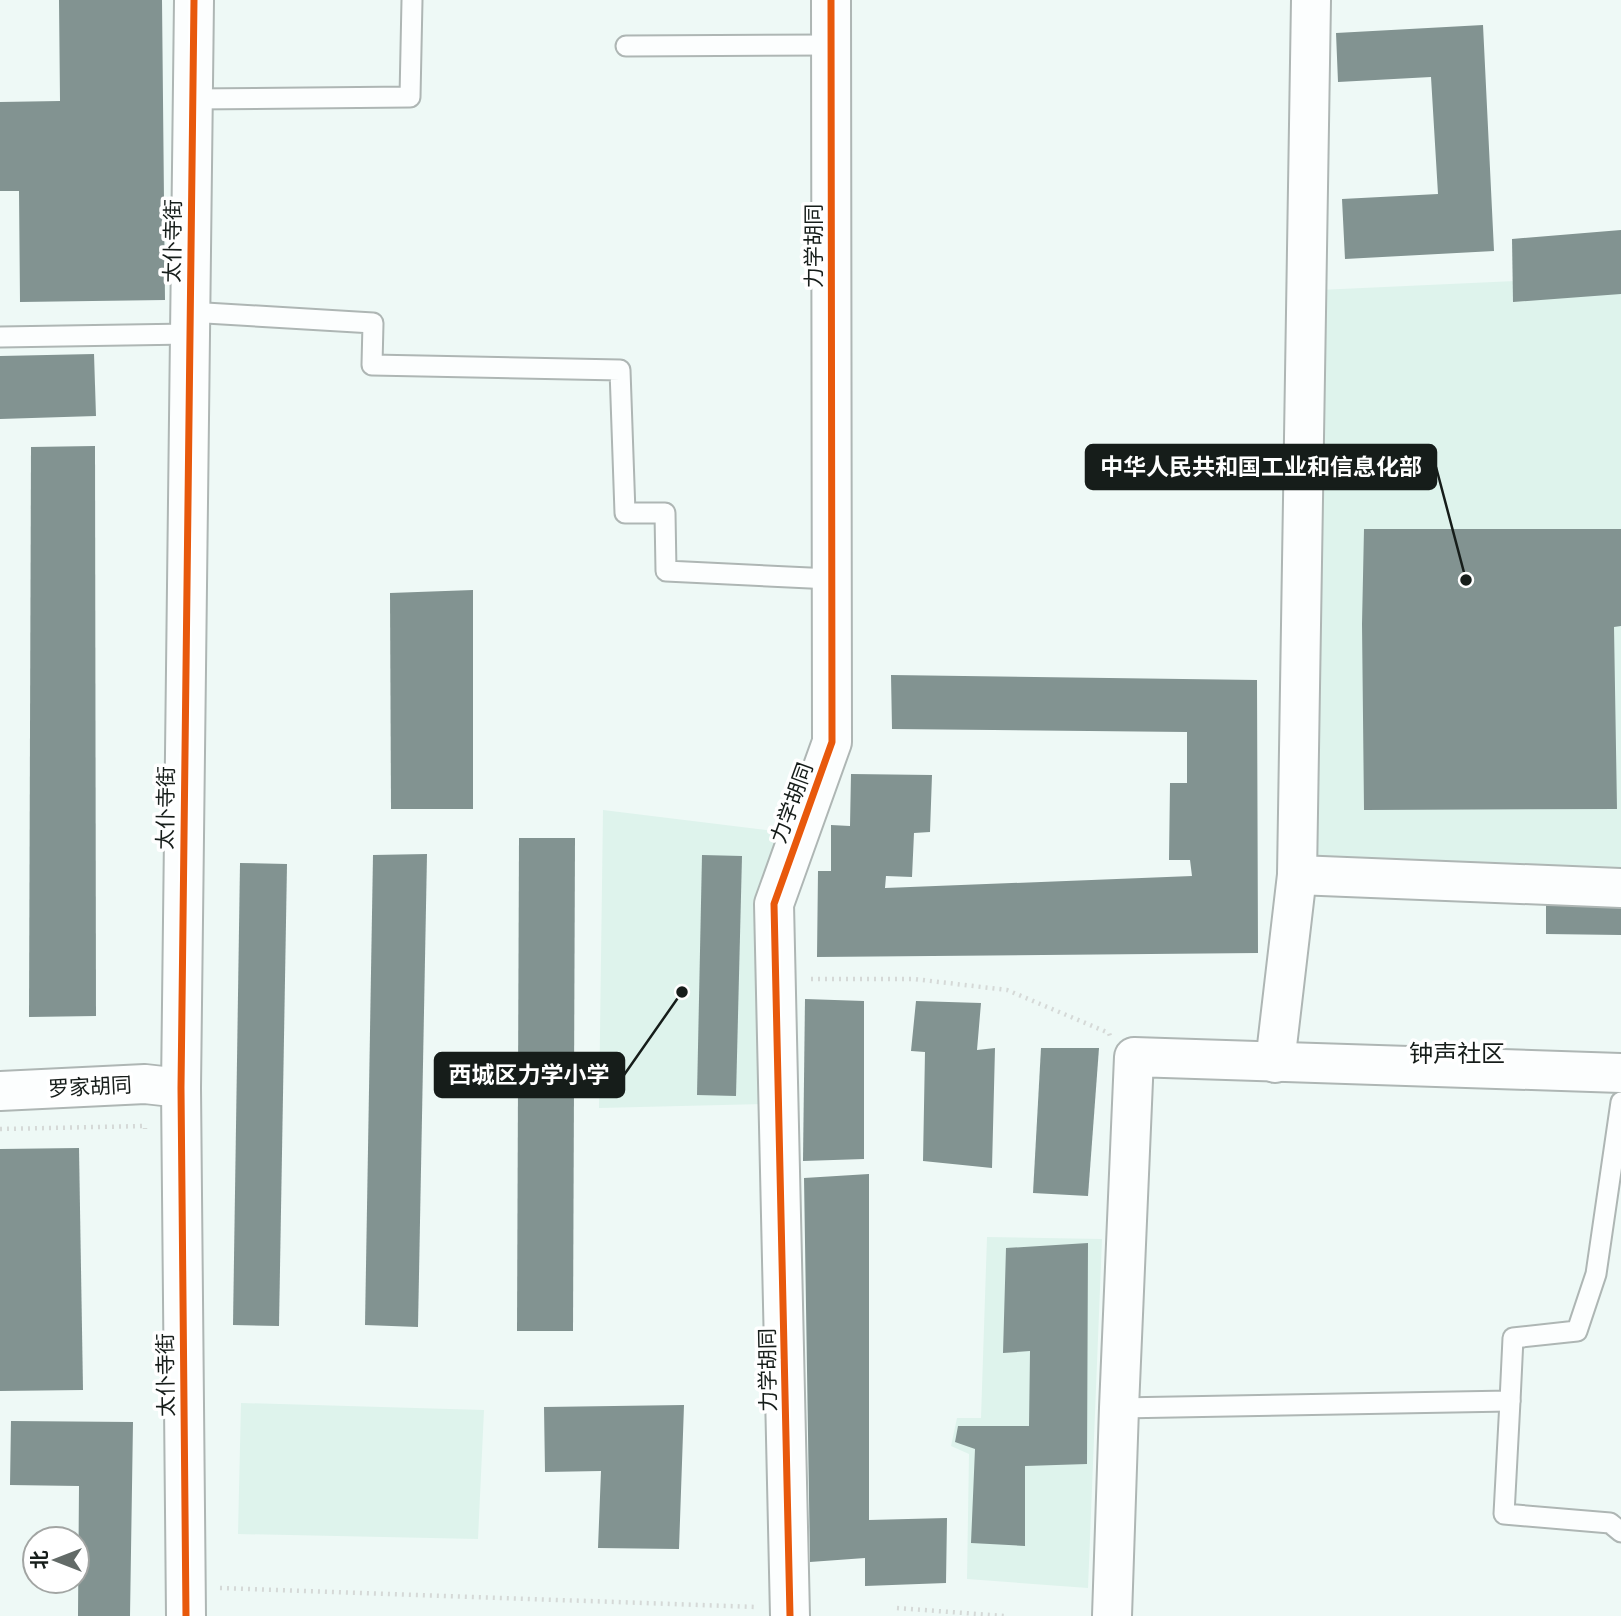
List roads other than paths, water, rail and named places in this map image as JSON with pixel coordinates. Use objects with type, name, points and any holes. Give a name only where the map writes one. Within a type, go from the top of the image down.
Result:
[{"type":"street","name":"太仆寺街","points":[[186,1616],[181,1088],[194,0]]},
{"type":"street","name":"力学胡同","points":[[790,1612],[774,904],[832,742],[831,0]]},
{"type":"street","points":[[1275,1063],[1297,875],[1311,0]]},
{"type":"street","points":[[1297,875],[1621,888]]},
{"type":"street","points":[[1112,1616],[1134,1057],[1621,1073]]},
{"type":"street","name":"罗家胡同","points":[[0,1091],[145,1084],[181,1088]]},
{"type":"lane","points":[[192,99],[410,97],[412,0]]},
{"type":"lane","points":[[626,46],[831,45]]},
{"type":"lane","points":[[0,337],[189,323],[373,323],[372,365],[620,370],[625,513],[664,513],[666,571],[831,579]]},
{"type":"lane","points":[[1621,1102],[1596,1275],[1577,1331],[1513,1338],[1504,1514],[1610,1523],[1621,1532]]},
{"type":"lane","points":[[1119,1408],[1510,1401]]},
{"type":"place","name":"中华人民共和国工业和信息化部","points":[[1466,580]]},
{"type":"place","name":"西城区力学小学","points":[[682,992]]},
{"type":"district","name":"钟声社区","points":[[1457,1054]]}]
